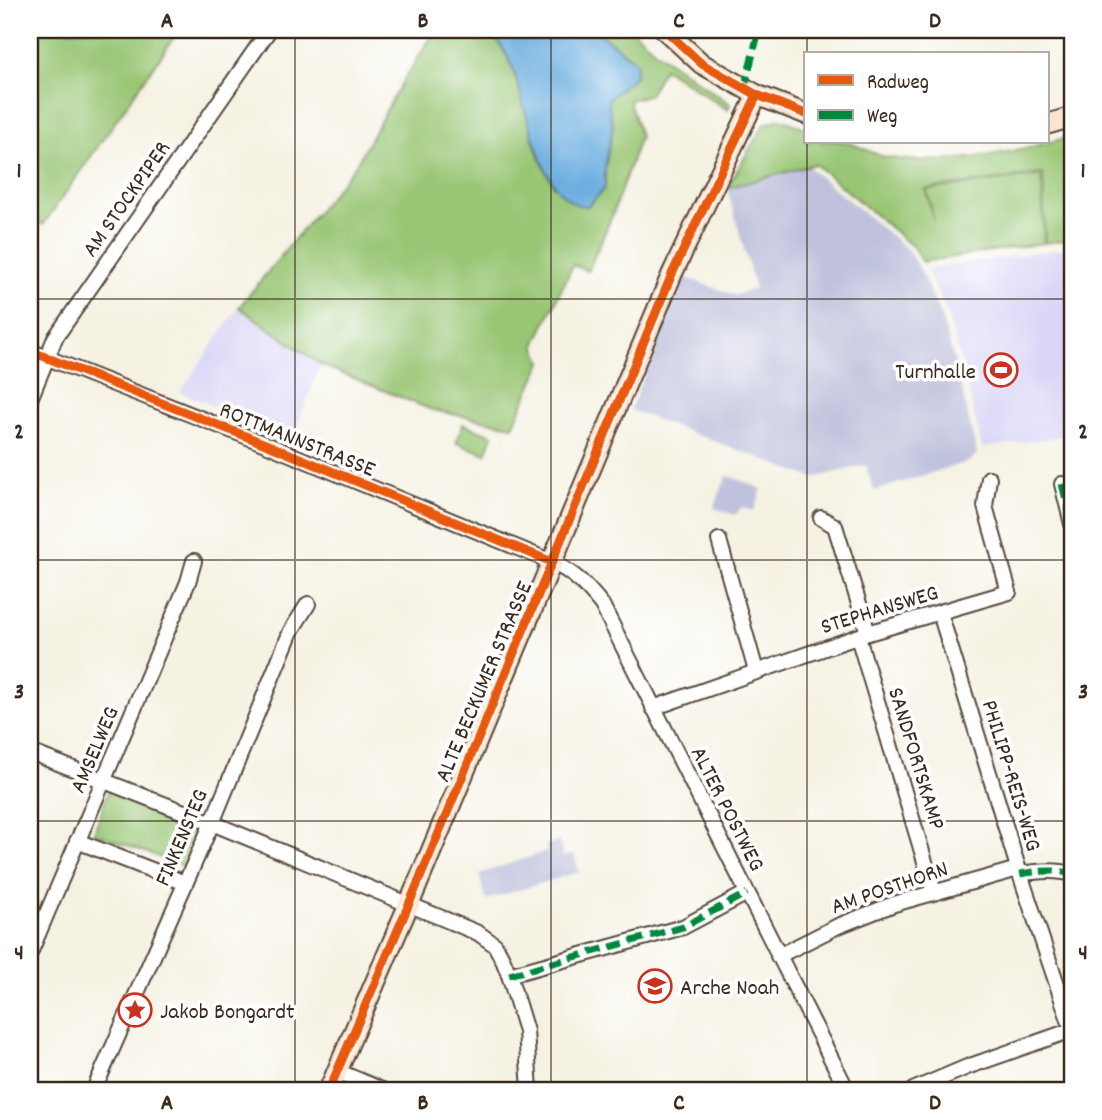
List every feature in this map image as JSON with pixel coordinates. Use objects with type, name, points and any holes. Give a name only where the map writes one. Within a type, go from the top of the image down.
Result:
[{"type":"street","name":"AM STOCKPIPER","points":[[30,399],[55,338],[269,30]]},
{"type":"street","points":[[665,30],[702,64],[757,95],[804,113]]},
{"type":"street","name":"ALTE BECKUMER STRASSE","points":[[329,1090],[672,274],[757,95]]},
{"type":"street","points":[[1050,123],[1072,117]]},
{"type":"street","name":"ROTTMANNSTRASSE","points":[[30,351],[552,562]]},
{"type":"street","name":"STEPHANSWEG","points":[[653,708],[863,635],[1009,593],[985,506],[989,478]]},
{"type":"street","points":[[1062,484],[1072,524]]},
{"type":"street","name":"SANDFORTSKAMP","points":[[821,518],[835,526],[934,892]]},
{"type":"street","points":[[719,540],[756,671]]},
{"type":"street","name":"AMSELWEG","points":[[30,953],[188,582],[194,561]]},
{"type":"street","name":"ALTER POSTWEG","points":[[552,562],[568,570],[587,586],[602,605],[847,1090]]},
{"type":"street","name":"FINKENSTEG","points":[[94,1090],[212,823],[290,631],[308,604]]},
{"type":"street","name":"PHILIPP-REIS-WEG","points":[[940,613],[1019,871],[1072,1030]]},
{"type":"street","points":[[30,752],[212,823],[478,933],[495,945],[509,975],[526,1031],[530,1090]]},
{"type":"street","points":[[77,841],[185,883]]},
{"type":"street","name":"AM POSTHORN","points":[[778,956],[838,926],[934,892],[1019,871],[1072,874]]},
{"type":"street","points":[[509,975],[683,927],[747,893]]},
{"type":"street","points":[[913,1090],[967,1067],[1072,1030]]},
{"type":"street","points":[[337,1071],[382,1090]]},
{"type":"shaded area","points":[[807,166],[907,249],[921,271],[941,317],[957,370],[977,454],[970,461],[874,491],[866,465],[813,478],[630,410],[684,277],[735,295],[755,289],[727,188]]},
{"type":"shaded area","points":[[1072,247],[1072,435],[982,448],[947,314],[927,269]]},
{"type":"shaded area","points":[[238,308],[320,366],[292,439],[180,392]]},
{"type":"shaded area","points":[[727,475],[762,489],[754,511],[742,507],[735,515],[714,508]]},
{"type":"shaded area","points":[[559,841],[563,856],[574,854],[579,872],[486,900],[479,874],[547,851],[546,845]]},
{"type":"green space","points":[[30,30],[179,30],[43,225],[30,214]]},
{"type":"green space","points":[[436,30],[489,30],[500,44],[515,74],[539,157],[554,186],[605,188],[605,168],[613,126],[609,98],[635,76],[637,62],[594,30],[633,30],[656,52],[730,104],[728,110],[664,68],[649,95],[629,100],[640,136],[612,216],[588,271],[573,265],[535,345],[542,362],[513,426],[432,410],[321,365],[239,307],[355,166],[400,86]]},
{"type":"green space","points":[[780,119],[804,127],[804,144],[851,144],[880,156],[930,161],[979,157],[1050,144],[1072,136],[1072,163],[1066,168],[1070,211],[1067,168],[1072,165],[1072,239],[1045,243],[1043,174],[925,189],[934,221],[927,190],[1042,175],[1044,243],[923,262],[913,247],[815,164],[727,188],[764,124]]},
{"type":"green space","points":[[463,424],[493,435],[486,454],[456,443]]},
{"type":"green space","points":[[109,789],[201,826],[183,866],[94,833]]},
{"type":"water","points":[[489,30],[594,30],[637,62],[635,76],[609,99],[613,126],[605,168],[605,188],[588,206],[572,202],[558,189],[547,171],[537,150],[512,66]]},
{"type":"marked path","points":[[744,89],[759,30]]},
{"type":"marked path","points":[[1062,484],[1072,524]]},
{"type":"marked path","points":[[1020,874],[1046,871],[1072,874]]},
{"type":"marked path","points":[[509,975],[683,927],[747,893]]},
{"type":"cycle path","points":[[665,30],[702,64],[757,95],[804,113]]},
{"type":"cycle path","points":[[329,1090],[672,274],[757,95]]},
{"type":"cycle path","points":[[30,351],[552,562]]},
{"type":"place","name":"Turnhalle","points":[[1001,370]]},
{"type":"place","name":"Arche Noah","points":[[655,986]]},
{"type":"place","name":"Jakob Bongardt","points":[[135,1010]]}]
